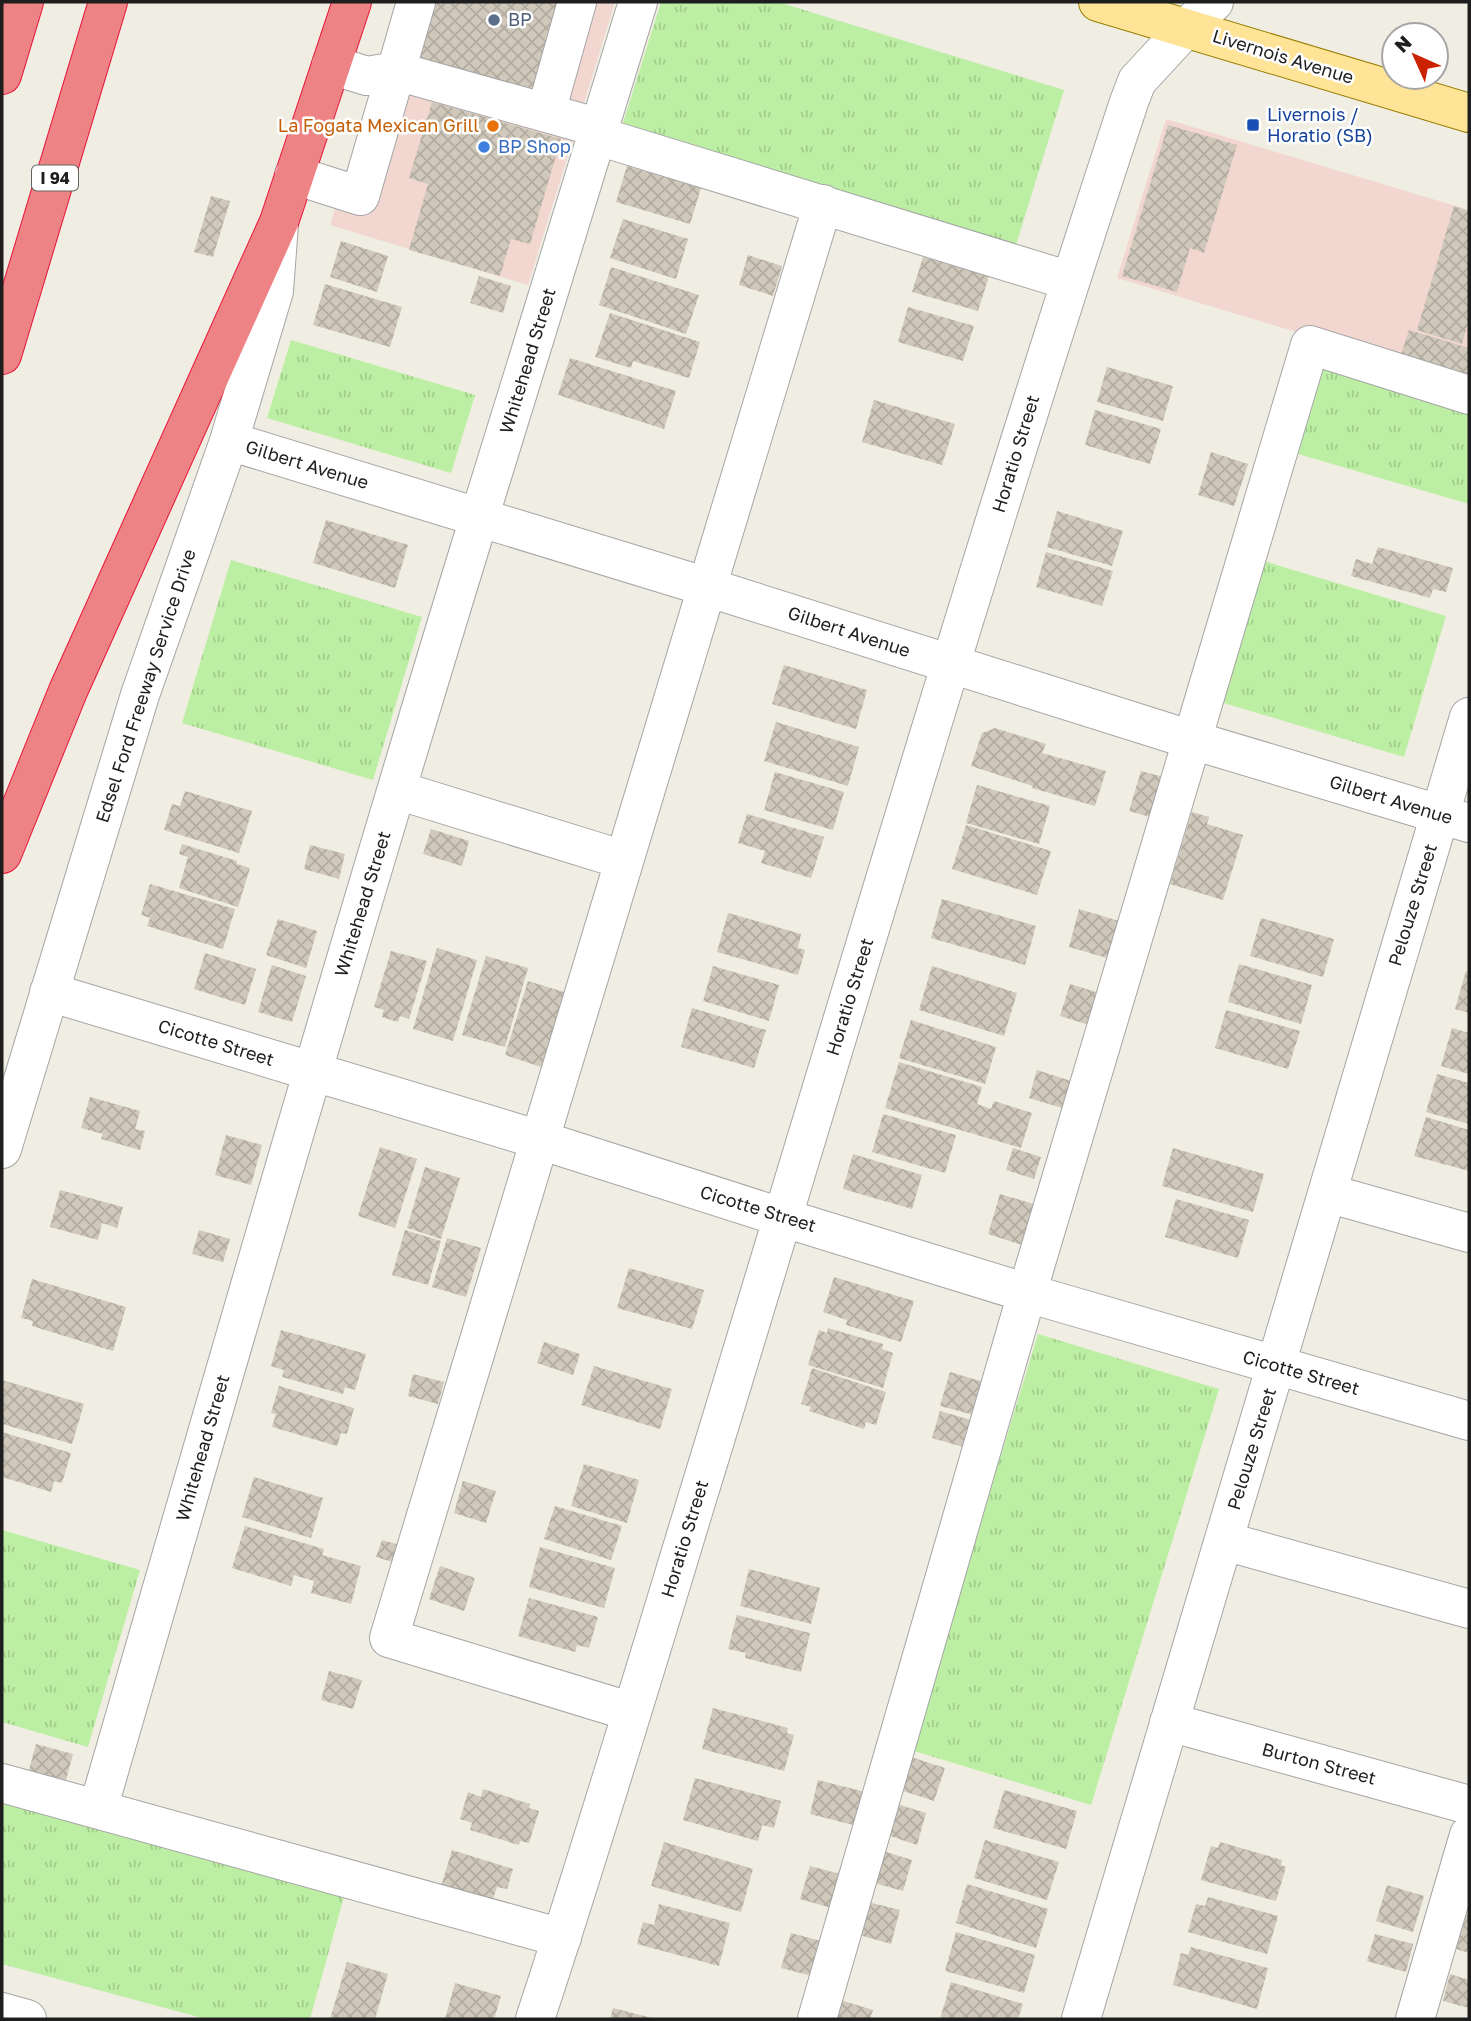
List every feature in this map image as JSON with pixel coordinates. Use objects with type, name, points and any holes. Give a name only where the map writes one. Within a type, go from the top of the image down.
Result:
[{"type":"highway","points":[[2,75],[24,2]]},
{"type":"highway","name":"I 94","points":[[2,355],[108,2]]},
{"type":"highway","points":[[2,854],[68,691],[279,222],[352,2]]},
{"type":"main road","name":"Livernois Avenue","points":[[1098,2],[1469,113]]},
{"type":"street","points":[[294,175],[360,196],[416,2]]},
{"type":"street","points":[[546,112],[577,2]]},
{"type":"street","name":"Whitehead Street","points":[[98,1809],[397,790],[638,2]]},
{"type":"street","name":"Horatio Street","points":[[535,2019],[784,1218],[951,664],[1070,281],[1137,81],[1214,2]]},
{"type":"street","points":[[331,65],[367,76],[396,71],[546,112],[599,132],[1070,281]]},
{"type":"street","points":[[632,1712],[389,1638],[823,204]]},
{"type":"street","name":"Edsel Ford Freeway Service Drive","points":[[2,1149],[140,695],[229,441],[274,291],[279,222]]},
{"type":"street","points":[[817,2019],[1027,1293],[1310,345],[1469,395]]},
{"type":"street","name":"Gilbert Avenue","points":[[229,441],[1455,819]]},
{"type":"street","name":"Pelouze Street","points":[[1081,2019],[1327,1193],[1455,819],[1469,717]]},
{"type":"street","points":[[397,790],[624,860]]},
{"type":"street","name":"Cicotte Street","points":[[49,992],[540,1140],[1027,1293],[1469,1421]]},
{"type":"street","points":[[1327,1193],[1469,1233]]},
{"type":"street","points":[[1224,1541],[1469,1609]]},
{"type":"street","name":"Burton Street","points":[[1169,1722],[1469,1805]]},
{"type":"street","points":[[2,1783],[562,1938]]},
{"type":"street","points":[[1415,2019],[1469,1835]]},
{"type":"street","points":[[2,2012],[27,2019]]},
{"type":"shaded area","points":[[397,2],[615,2],[528,285],[330,225]]},
{"type":"shaded area","points":[[1166,119],[1469,210],[1469,384],[1117,278]]},
{"type":"green space","points":[[661,2],[778,2],[1064,90],[1016,245],[623,123]]},
{"type":"green space","points":[[291,340],[475,395],[451,473],[267,418]]},
{"type":"green space","points":[[1327,358],[1469,399],[1469,504],[1298,454]]},
{"type":"green space","points":[[1257,559],[1446,616],[1404,757],[1214,700]]},
{"type":"green space","points":[[231,560],[422,617],[373,780],[182,723]]},
{"type":"green space","points":[[1038,1334],[1219,1389],[1091,1805],[911,1750]]},
{"type":"green space","points":[[2,1530],[140,1570],[88,1747],[2,1722]]},
{"type":"green space","points":[[2,1800],[345,1893],[310,2019],[206,2019],[2,1964]]},
{"type":"building","points":[[425,2],[572,2],[543,96],[409,54]]},
{"type":"building","points":[[432,102],[561,139],[530,244],[511,239],[500,276],[409,250],[428,184],[409,178]]},
{"type":"building","points":[[1168,125],[1237,145],[1204,253],[1190,248],[1177,292],[1122,276]]},
{"type":"building","points":[[627,166],[701,188],[690,224],[616,202]]},
{"type":"building","points":[[211,196],[230,201],[213,257],[194,252]]},
{"type":"building","points":[[1454,206],[1469,211],[1469,319],[1462,344],[1417,330]]},
{"type":"building","points":[[623,219],[688,239],[676,279],[610,258]]},
{"type":"building","points":[[341,241],[388,256],[377,292],[330,277]]},
{"type":"building","points":[[748,255],[782,266],[773,296],[739,285]]},
{"type":"building","points":[[923,257],[989,276],[978,311],[912,292]]},
{"type":"building","points":[[611,267],[699,295],[686,334],[599,305]]},
{"type":"building","points":[[479,276],[511,286],[503,313],[470,303]]},
{"type":"building","points":[[325,284],[402,307],[390,347],[313,325]]},
{"type":"building","points":[[908,307],[974,326],[963,361],[898,342]]},
{"type":"building","points":[[610,313],[700,342],[689,378],[633,361],[631,368],[595,357]]},
{"type":"building","points":[[1409,330],[1469,348],[1469,379],[1400,358]]},
{"type":"building","points":[[570,358],[676,391],[664,429],[558,395]]},
{"type":"building","points":[[1107,367],[1173,386],[1163,421],[1097,402]]},
{"type":"building","points":[[874,400],[955,424],[942,465],[862,442]]},
{"type":"building","points":[[1095,410],[1161,429],[1150,464],[1085,445]]},
{"type":"building","points":[[1211,452],[1248,464],[1234,506],[1198,495]]},
{"type":"building","points":[[1057,511],[1123,531],[1112,566],[1047,547]]},
{"type":"building","points":[[326,520],[408,545],[395,588],[313,563]]},
{"type":"building","points":[[1378,547],[1453,568],[1446,592],[1433,589],[1430,598],[1351,576],[1356,559],[1372,564]]},
{"type":"building","points":[[1046,552],[1113,571],[1102,606],[1036,587]]},
{"type":"building","points":[[784,665],[867,690],[856,729],[772,704]]},
{"type":"building","points":[[776,722],[859,747],[848,786],[764,761]]},
{"type":"building","points":[[995,728],[1046,744],[1042,753],[1106,771],[1095,806],[1032,788],[1033,786],[971,766],[982,733]]},
{"type":"building","points":[[1141,771],[1163,777],[1150,817],[1129,811]]},
{"type":"building","points":[[775,772],[844,792],[833,830],[764,810]]},
{"type":"building","points":[[977,785],[1050,806],[1039,844],[966,823]]},
{"type":"building","points":[[185,791],[252,811],[239,853],[164,830],[172,804],[180,806]]},
{"type":"building","points":[[1192,812],[1209,817],[1207,824],[1243,835],[1223,900],[1170,884]]},
{"type":"building","points":[[747,814],[824,837],[811,878],[761,863],[765,851],[738,843]]},
{"type":"building","points":[[966,825],[1051,851],[1037,895],[952,869]]},
{"type":"building","points":[[431,829],[469,841],[462,866],[423,854]]},
{"type":"building","points":[[182,844],[237,861],[237,864],[250,868],[238,907],[179,888],[188,857],[179,854]]},
{"type":"building","points":[[310,845],[345,854],[339,879],[304,869]]},
{"type":"building","points":[[150,884],[235,909],[223,949],[147,926],[150,918],[141,915]]},
{"type":"building","points":[[942,899],[1036,926],[1025,965],[931,938]]},
{"type":"building","points":[[1079,909],[1119,921],[1107,958],[1069,947]]},
{"type":"building","points":[[728,913],[801,934],[798,948],[805,950],[798,975],[717,952]]},
{"type":"building","points":[[1261,918],[1334,939],[1323,977],[1250,956]]},
{"type":"building","points":[[278,919],[317,931],[306,968],[266,955]]},
{"type":"building","points":[[437,948],[477,960],[453,1041],[413,1029]]},
{"type":"building","points":[[391,951],[427,961],[409,1019],[400,1016],[398,1022],[382,1017],[384,1010],[374,1007]]},
{"type":"building","points":[[205,953],[256,969],[245,1005],[194,989]]},
{"type":"building","points":[[486,956],[528,968],[505,1047],[462,1035]]},
{"type":"building","points":[[1239,964],[1312,985],[1301,1024],[1228,1002]]},
{"type":"building","points":[[272,965],[306,976],[292,1022],[258,1012]]},
{"type":"building","points":[[713,966],[779,985],[769,1021],[703,1001]]},
{"type":"building","points":[[932,966],[1017,993],[1004,1036],[919,1010]]},
{"type":"building","points":[[1466,971],[1469,972],[1469,1013],[1455,1009]]},
{"type":"building","points":[[528,981],[567,993],[544,1068],[505,1055]]},
{"type":"building","points":[[1070,984],[1099,993],[1089,1025],[1060,1016]]},
{"type":"building","points":[[692,1008],[766,1030],[754,1068],[681,1047]]},
{"type":"building","points":[[1226,1010],[1300,1031],[1288,1069],[1215,1048]]},
{"type":"building","points":[[911,1020],[996,1047],[985,1084],[899,1058]]},
{"type":"building","points":[[1452,1028],[1469,1033],[1469,1074],[1441,1066]]},
{"type":"building","points":[[899,1062],[982,1087],[977,1104],[991,1109],[994,1101],[1032,1113],[1021,1148],[885,1108]]},
{"type":"building","points":[[1037,1070],[1071,1081],[1062,1108],[1029,1098]]},
{"type":"building","points":[[1437,1074],[1469,1083],[1469,1124],[1426,1112]]},
{"type":"building","points":[[90,1097],[140,1111],[135,1129],[145,1131],[140,1150],[101,1139],[103,1134],[81,1128]]},
{"type":"building","points":[[883,1114],[956,1135],[945,1173],[872,1152]]},
{"type":"building","points":[[1426,1117],[1469,1130],[1469,1171],[1414,1156]]},
{"type":"building","points":[[226,1135],[262,1145],[251,1185],[215,1175]]},
{"type":"building","points":[[380,1147],[417,1159],[395,1228],[358,1216]]},
{"type":"building","points":[[1013,1148],[1041,1157],[1034,1179],[1006,1170]]},
{"type":"building","points":[[1173,1148],[1264,1174],[1253,1212],[1162,1186]]},
{"type":"building","points":[[853,1154],[922,1175],[912,1209],[843,1189]]},
{"type":"building","points":[[425,1167],[460,1178],[441,1239],[407,1228]]},
{"type":"building","points":[[60,1190],[123,1207],[117,1228],[102,1223],[98,1240],[50,1227]]},
{"type":"building","points":[[1000,1194],[1034,1204],[1022,1245],[988,1234]]},
{"type":"building","points":[[1176,1199],[1249,1220],[1238,1258],[1165,1237]]},
{"type":"building","points":[[199,1230],[230,1239],[223,1262],[192,1254]]},
{"type":"building","points":[[405,1230],[441,1241],[428,1285],[392,1275]]},
{"type":"building","points":[[447,1238],[481,1248],[466,1297],[432,1287]]},
{"type":"building","points":[[629,1268],[704,1290],[692,1329],[617,1308]]},
{"type":"building","points":[[834,1277],[914,1301],[901,1342],[846,1325],[847,1320],[823,1312]]},
{"type":"building","points":[[32,1279],[126,1307],[113,1351],[32,1326],[33,1321],[21,1318]]},
{"type":"building","points":[[828,1328],[883,1344],[882,1349],[893,1353],[883,1388],[808,1365],[819,1330],[827,1333]]},
{"type":"building","points":[[281,1330],[366,1354],[355,1390],[345,1387],[343,1394],[282,1377],[284,1370],[271,1366]]},
{"type":"building","points":[[544,1342],[580,1354],[573,1375],[537,1363]]},
{"type":"building","points":[[594,1366],[672,1389],[660,1429],[581,1405]]},
{"type":"building","points":[[812,1368],[886,1392],[876,1425],[866,1422],[864,1429],[809,1411],[811,1407],[801,1404]]},
{"type":"building","points":[[950,1372],[984,1382],[974,1415],[940,1406]]},
{"type":"building","points":[[413,1374],[444,1382],[438,1404],[408,1396]]},
{"type":"building","points":[[2,1380],[84,1404],[72,1444],[2,1424]]},
{"type":"building","points":[[279,1386],[354,1408],[347,1434],[341,1433],[337,1446],[272,1427],[276,1414],[271,1413]]},
{"type":"building","points":[[940,1411],[971,1420],[963,1447],[932,1438]]},
{"type":"building","points":[[2,1432],[71,1453],[62,1483],[54,1481],[51,1492],[2,1477]]},
{"type":"building","points":[[584,1464],[639,1480],[627,1523],[571,1506]]},
{"type":"building","points":[[254,1477],[323,1498],[311,1538],[242,1517]]},
{"type":"building","points":[[463,1481],[496,1491],[486,1523],[454,1513]]},
{"type":"building","points":[[555,1506],[622,1526],[611,1560],[544,1539]]},
{"type":"building","points":[[245,1526],[324,1549],[322,1555],[361,1566],[351,1604],[311,1593],[314,1581],[294,1575],[291,1586],[232,1568]]},
{"type":"building","points":[[382,1540],[407,1547],[402,1565],[376,1557]]},
{"type":"building","points":[[540,1547],[615,1568],[604,1608],[529,1587]]},
{"type":"building","points":[[440,1566],[475,1578],[464,1611],[429,1599]]},
{"type":"building","points":[[749,1569],[820,1588],[811,1624],[740,1606]]},
{"type":"building","points":[[529,1598],[598,1617],[589,1648],[577,1645],[575,1652],[518,1636]]},
{"type":"building","points":[[737,1615],[810,1633],[801,1672],[745,1658],[746,1653],[728,1649]]},
{"type":"building","points":[[329,1671],[362,1680],[353,1709],[321,1700]]},
{"type":"building","points":[[713,1708],[788,1728],[787,1733],[794,1735],[784,1771],[702,1749]]},
{"type":"building","points":[[36,1744],[73,1754],[65,1784],[28,1774]]},
{"type":"building","points":[[911,1757],[945,1768],[934,1801],[900,1790]]},
{"type":"building","points":[[695,1778],[781,1801],[774,1828],[762,1825],[758,1841],[683,1820]]},
{"type":"building","points":[[818,1780],[865,1792],[857,1826],[810,1814]]},
{"type":"building","points":[[483,1789],[530,1804],[529,1808],[539,1811],[529,1843],[520,1841],[519,1845],[470,1830],[472,1823],[460,1819],[468,1792],[481,1797]]},
{"type":"building","points":[[1004,1790],[1077,1811],[1066,1849],[993,1828]]},
{"type":"building","points":[[897,1804],[926,1813],[917,1845],[887,1835]]},
{"type":"building","points":[[985,1840],[1059,1862],[1047,1900],[974,1878]]},
{"type":"building","points":[[664,1842],[753,1869],[741,1912],[651,1886]]},
{"type":"building","points":[[1220,1842],[1282,1860],[1281,1865],[1286,1867],[1276,1901],[1201,1880],[1211,1846],[1218,1848]]},
{"type":"building","points":[[452,1850],[513,1869],[507,1889],[497,1887],[491,1905],[440,1890]]},
{"type":"building","points":[[883,1851],[912,1860],[903,1891],[874,1883]]},
{"type":"building","points":[[810,1866],[840,1874],[831,1908],[800,1899]]},
{"type":"building","points":[[967,1884],[1048,1909],[1036,1948],[956,1923]]},
{"type":"building","points":[[1387,1885],[1424,1896],[1413,1932],[1376,1921]]},
{"type":"building","points":[[1208,1897],[1278,1916],[1267,1954],[1188,1932],[1196,1904],[1205,1906]]},
{"type":"building","points":[[868,1902],[900,1910],[891,1944],[859,1935]]},
{"type":"building","points":[[659,1904],[730,1923],[719,1966],[637,1944],[643,1922],[654,1925]]},
{"type":"building","points":[[1466,1915],[1469,1916],[1469,1953],[1456,1949]]},
{"type":"building","points":[[956,1932],[1035,1955],[1024,1993],[945,1971]]},
{"type":"building","points":[[791,1933],[821,1941],[812,1976],[781,1968]]},
{"type":"building","points":[[1375,1934],[1413,1944],[1406,1972],[1367,1961]]},
{"type":"building","points":[[1191,1947],[1268,1968],[1257,2009],[1173,1985],[1181,1953],[1188,1955]]},
{"type":"building","points":[[347,1962],[388,1974],[375,2019],[330,2019]]},
{"type":"building","points":[[1450,1974],[1469,1980],[1469,2008],[1443,2001]]},
{"type":"building","points":[[951,1982],[1023,2004],[1018,2019],[940,2019]]},
{"type":"building","points":[[455,1983],[501,1996],[494,2019],[445,2019]]},
{"type":"building","points":[[837,1999],[873,2010],[870,2019],[830,2019]]},
{"type":"building","points":[[613,2008],[652,2018],[652,2019],[610,2019]]},
{"type":"place","name":"BP","points":[[494,20]]},
{"type":"place","name":"Livernois / Horatio (SB)","points":[[1253,125]]},
{"type":"place","name":"La Fogata Mexican Grill","points":[[493,126]]},
{"type":"place","name":"BP Shop","points":[[484,147]]}]
